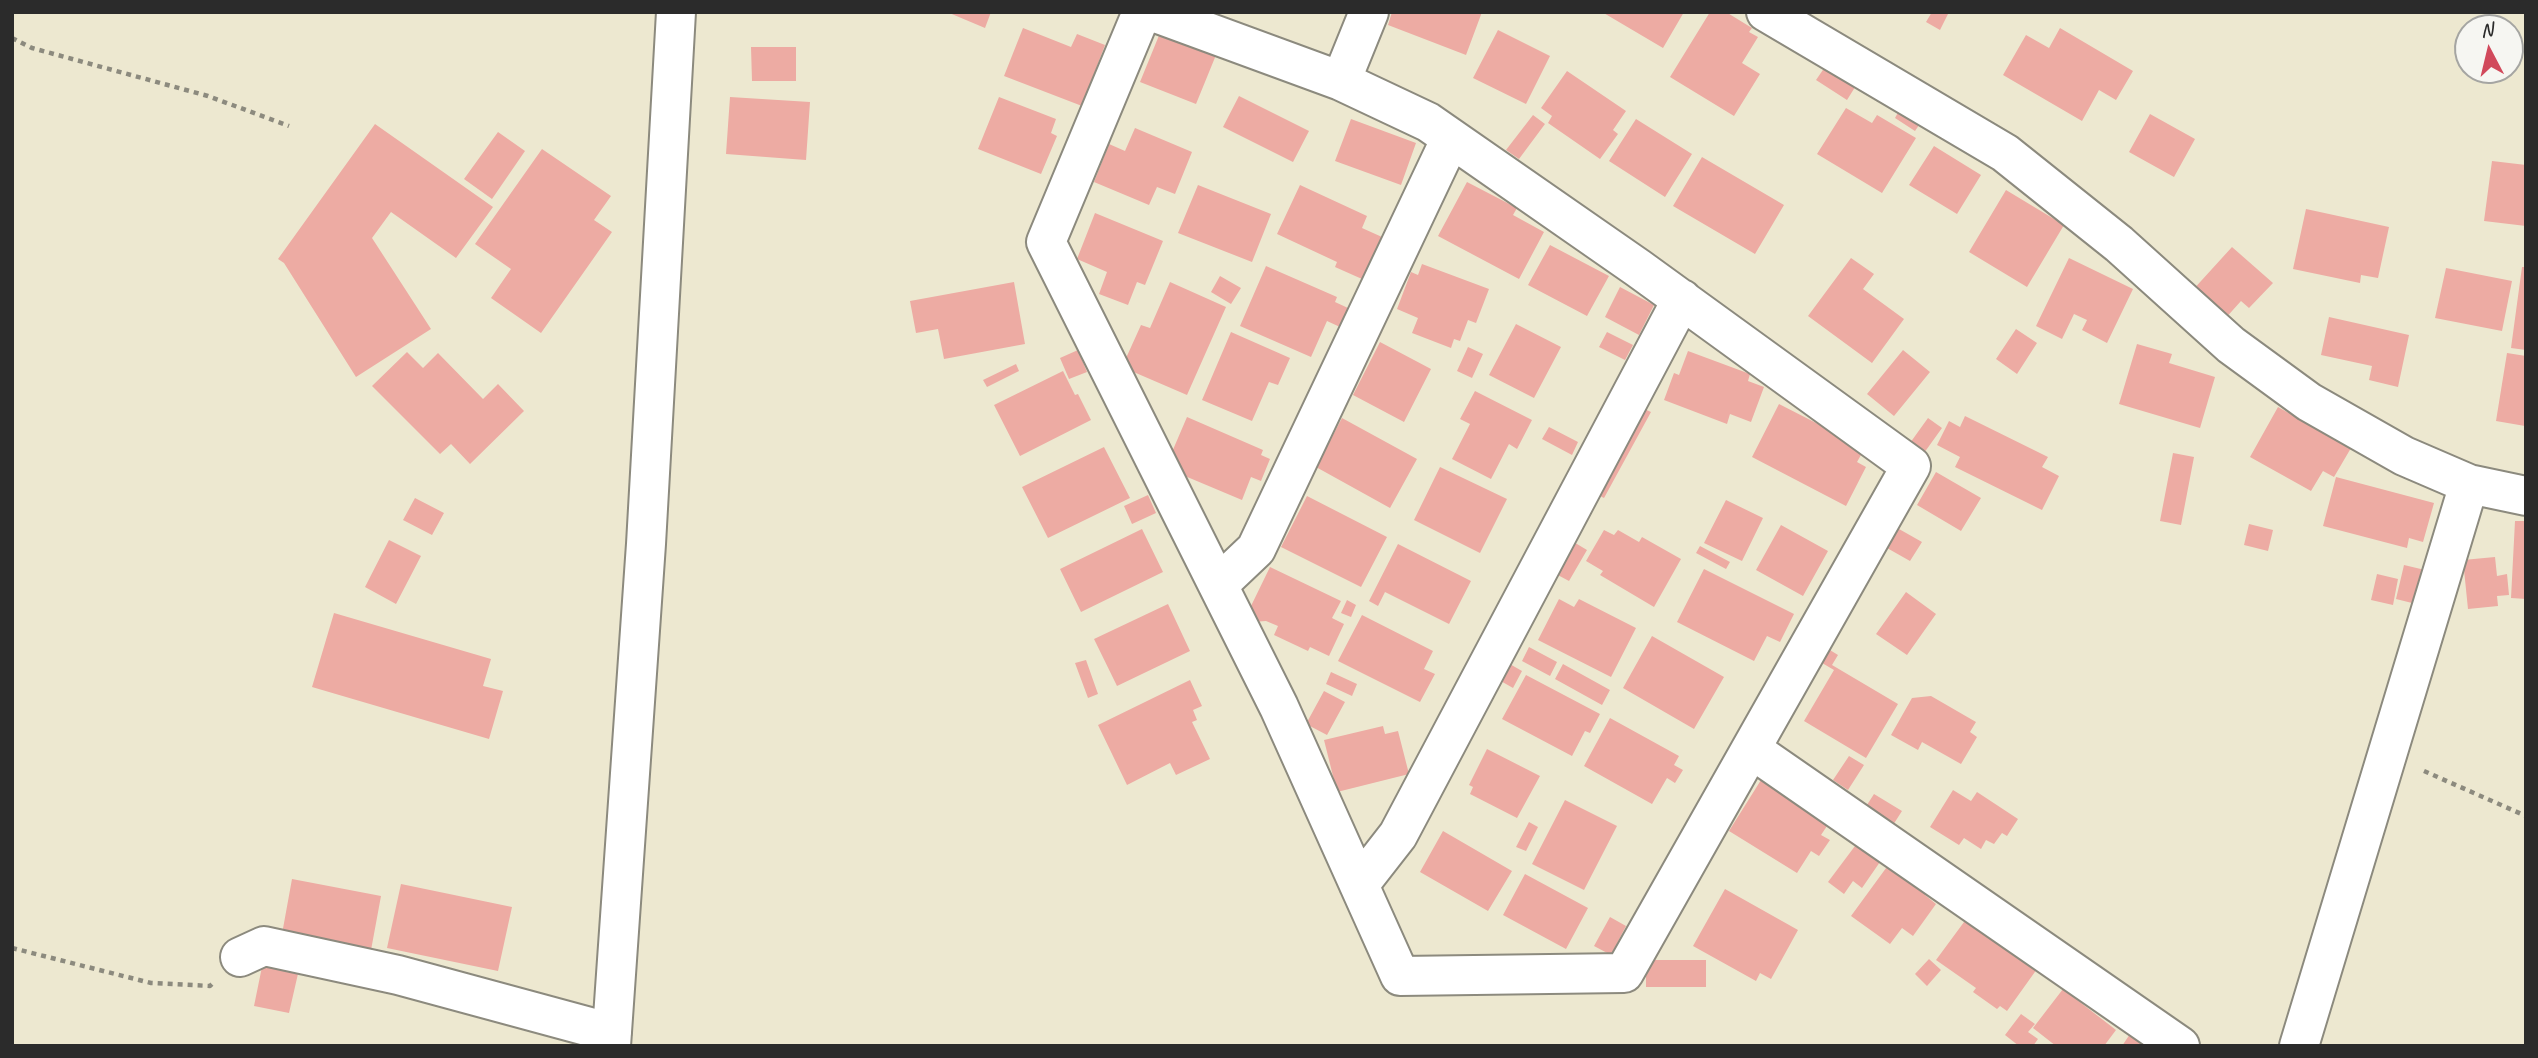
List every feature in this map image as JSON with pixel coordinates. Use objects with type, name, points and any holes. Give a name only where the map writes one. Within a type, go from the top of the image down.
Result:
[{"type":"street","points":[[240,957],[264,946],[398,975],[611,1039],[647,530],[676,12]]},
{"type":"street","points":[[1142,12],[1046,242],[1279,707],[1400,976],[1624,973],[1911,466],[1682,299],[1428,122],[1341,81],[1153,12]]},
{"type":"street","points":[[1341,81],[1369,12]]},
{"type":"street","points":[[1787,18],[2005,153],[2119,244],[2231,345],[2309,402],[2404,456],[2469,484],[2526,496]]},
{"type":"street","points":[[1218,585],[1255,549],[1451,138]]},
{"type":"street","points":[[1359,885],[1398,835],[1682,299]]},
{"type":"street","points":[[2299,1046],[2469,484]]},
{"type":"street","points":[[1751,749],[2180,1046]]},
{"type":"path","points":[[12,38],[32,48],[208,96],[289,125]]},
{"type":"path","points":[[2388,754],[2526,816]]},
{"type":"path","points":[[12,948],[151,983],[210,986],[240,957]]},
{"type":"building","points":[[947,12],[991,12],[985,28]]},
{"type":"building","points":[[1392,12],[1482,12],[1466,55],[1388,25]]},
{"type":"building","points":[[1602,12],[1684,12],[1663,48]]},
{"type":"building","points":[[1710,12],[1726,12],[1752,28],[1749,32],[1758,37],[1742,63],[1760,74],[1734,116],[1670,77]]},
{"type":"building","points":[[1932,12],[1949,12],[1940,30],[1926,22]]},
{"type":"building","points":[[1023,28],[1071,47],[1077,34],[1105,45],[1082,106],[1004,76]]},
{"type":"building","points":[[2060,28],[2133,71],[2116,100],[2099,90],[2082,121],[2003,75],[2026,35],[2049,48]]},
{"type":"building","points":[[1498,30],[1550,56],[1526,104],[1473,78]]},
{"type":"building","points":[[1160,33],[1216,55],[1196,104],[1140,82]]},
{"type":"building","points":[[751,47],[796,47],[796,81],[752,81]]},
{"type":"building","points":[[1827,64],[1857,84],[1847,100],[1816,80]]},
{"type":"building","points":[[1567,71],[1626,111],[1613,130],[1618,134],[1600,159],[1548,123],[1552,116],[1541,108]]},
{"type":"building","points":[[1239,96],[1309,131],[1293,162],[1223,127]]},
{"type":"building","points":[[730,97],[810,102],[806,160],[726,154]]},
{"type":"building","points":[[999,97],[1056,119],[1051,133],[1057,136],[1041,174],[978,149]]},
{"type":"building","points":[[1846,108],[1872,123],[1877,115],[1916,138],[1882,193],[1817,154]]},
{"type":"building","points":[[1900,109],[1921,122],[1915,131],[1895,118]]},
{"type":"building","points":[[2150,114],[2195,139],[2174,177],[2129,152]]},
{"type":"building","points":[[1533,115],[1545,124],[1519,159],[1506,150]]},
{"type":"building","points":[[1351,119],[1416,143],[1401,185],[1335,161]]},
{"type":"building","points":[[1636,119],[1692,154],[1665,197],[1609,161]]},
{"type":"building","points":[[375,124],[493,207],[456,258],[391,212],[372,238],[431,329],[356,377],[284,263],[278,259]]},
{"type":"building","points":[[1135,128],[1192,152],[1175,194],[1157,187],[1149,205],[1094,182],[1109,144],[1125,151]]},
{"type":"building","points":[[498,132],[525,151],[492,199],[464,179]]},
{"type":"building","points":[[1934,146],[1981,175],[1957,214],[1909,185]]},
{"type":"building","points":[[542,149],[611,196],[594,220],[612,232],[541,333],[491,298],[511,269],[475,244]]},
{"type":"building","points":[[1702,157],[1784,205],[1755,254],[1673,206]]},
{"type":"building","points":[[2492,161],[2526,165],[2526,226],[2484,221]]},
{"type":"building","points":[[1467,182],[1517,208],[1513,215],[1544,232],[1519,279],[1438,236]]},
{"type":"building","points":[[1198,185],[1271,214],[1252,262],[1178,233]]},
{"type":"building","points":[[1300,185],[1367,216],[1362,228],[1382,237],[1362,279],[1335,267],[1337,262],[1277,234]]},
{"type":"building","points":[[2006,190],[2064,225],[2027,287],[1969,252]]},
{"type":"building","points":[[2306,209],[2389,227],[2378,278],[2361,275],[2360,283],[2293,269]]},
{"type":"building","points":[[1095,213],[1163,241],[1145,285],[1137,282],[1128,305],[1099,294],[1107,272],[1077,259]]},
{"type":"building","points":[[1550,245],[1609,276],[1587,316],[1528,285]]},
{"type":"building","points":[[2232,247],[2273,283],[2249,308],[2241,301],[2223,321],[2191,292]]},
{"type":"building","points":[[1851,258],[1874,274],[1863,289],[1904,319],[1872,363],[1808,316]]},
{"type":"building","points":[[2069,258],[2133,289],[2107,343],[2082,330],[2087,320],[2074,314],[2062,339],[2036,326]]},
{"type":"building","points":[[1422,264],[1489,289],[1476,323],[1468,320],[1460,341],[1454,339],[1451,348],[1412,333],[1418,318],[1397,309],[1411,272],[1418,275]]},
{"type":"building","points":[[1266,266],[1337,297],[1335,302],[1348,308],[1340,327],[1327,321],[1311,357],[1240,326]]},
{"type":"building","points":[[2522,267],[2526,267],[2526,350],[2511,348]]},
{"type":"building","points":[[2446,268],[2512,281],[2502,331],[2435,318]]},
{"type":"building","points":[[1220,276],[1241,288],[1231,304],[1211,292]]},
{"type":"building","points":[[1014,282],[1025,344],[944,359],[938,329],[916,333],[910,301]]},
{"type":"building","points":[[1170,282],[1226,307],[1187,395],[1122,367],[1141,325],[1150,328]]},
{"type":"building","points":[[1620,287],[1654,305],[1639,335],[1605,317]]},
{"type":"building","points":[[2329,317],[2409,335],[2398,387],[2369,380],[2372,366],[2321,355]]},
{"type":"building","points":[[1516,324],[1561,347],[1534,398],[1489,375]]},
{"type":"building","points":[[2016,329],[2037,343],[2017,374],[1996,359]]},
{"type":"building","points":[[1231,332],[1290,358],[1278,385],[1269,382],[1252,421],[1202,400]]},
{"type":"building","points":[[1607,332],[1633,345],[1625,360],[1599,347]]},
{"type":"building","points":[[1380,342],[1431,369],[1404,422],[1353,395]]},
{"type":"building","points":[[2137,344],[2172,354],[2169,363],[2215,377],[2200,428],[2119,404]]},
{"type":"building","points":[[1468,347],[1483,354],[1472,378],[1457,371]]},
{"type":"building","points":[[1078,350],[1087,372],[1069,379],[1060,358]]},
{"type":"building","points":[[1903,350],[1930,372],[1894,416],[1867,394]]},
{"type":"building","points":[[1688,351],[1750,374],[1748,381],[1764,387],[1751,422],[1730,414],[1727,424],[1664,400],[1674,373],[1679,375]]},
{"type":"building","points":[[407,352],[423,368],[438,353],[483,399],[498,384],[524,411],[470,464],[451,444],[440,454],[372,386]]},
{"type":"building","points":[[2507,353],[2526,356],[2525,426],[2496,421]]},
{"type":"building","points":[[1016,364],[1019,371],[987,387],[983,380]]},
{"type":"building","points":[[1063,371],[1091,420],[1020,456],[994,405]]},
{"type":"building","points":[[1475,391],[1532,420],[1517,449],[1509,444],[1491,479],[1452,459],[1470,424],[1460,419]]},
{"type":"building","points":[[1779,404],[1865,448],[1857,462],[1866,467],[1846,506],[1752,457]]},
{"type":"building","points":[[2278,407],[2351,448],[2334,477],[2323,471],[2311,491],[2250,457]]},
{"type":"building","points":[[1642,408],[1651,412],[1604,498],[1596,494]]},
{"type":"building","points":[[1965,416],[2048,457],[2042,467],[2059,476],[2042,510],[1955,467],[1960,457],[1937,445],[1949,421],[1960,427]]},
{"type":"building","points":[[1187,417],[1263,450],[1261,455],[1270,459],[1261,481],[1251,477],[1242,500],[1173,471],[1169,459]]},
{"type":"building","points":[[1342,418],[1417,459],[1390,508],[1316,467]]},
{"type":"building","points":[[1928,418],[1942,428],[1924,453],[1910,443]]},
{"type":"building","points":[[1549,427],[1578,442],[1572,455],[1542,439]]},
{"type":"building","points":[[1104,447],[1130,498],[1048,538],[1022,487]]},
{"type":"building","points":[[2173,453],[2194,457],[2181,525],[2160,521]]},
{"type":"building","points":[[1440,467],[1507,499],[1480,553],[1414,520]]},
{"type":"building","points":[[1936,472],[1981,498],[1961,531],[1917,505]]},
{"type":"building","points":[[2336,477],[2434,503],[2423,542],[2409,538],[2407,548],[2323,526]]},
{"type":"building","points":[[1148,495],[1156,513],[1132,524],[1124,506]]},
{"type":"building","points":[[1307,496],[1387,537],[1361,587],[1281,547]]},
{"type":"building","points":[[415,498],[444,513],[432,535],[403,520]]},
{"type":"building","points":[[1726,500],[1763,518],[1742,561],[1704,543]]},
{"type":"building","points":[[2515,521],[2526,521],[2526,599],[2511,598]]},
{"type":"building","points":[[2249,524],[2273,530],[2268,551],[2244,545]]},
{"type":"building","points":[[1781,525],[1828,551],[1803,596],[1756,570]]},
{"type":"building","points":[[1142,529],[1163,572],[1081,612],[1060,569]]},
{"type":"building","points":[[1899,529],[1922,542],[1910,561],[1887,548]]},
{"type":"building","points":[[1604,530],[1614,535],[1618,530],[1639,542],[1642,537],[1681,559],[1654,607],[1600,575],[1603,571],[1586,561]]},
{"type":"building","points":[[389,540],[421,556],[396,604],[365,587]]},
{"type":"building","points":[[1572,541],[1587,550],[1569,581],[1554,573]]},
{"type":"building","points":[[1398,544],[1471,581],[1449,624],[1385,592],[1378,606],[1369,601]]},
{"type":"building","points":[[1700,546],[1730,562],[1726,569],[1696,553]]},
{"type":"building","points":[[2495,557],[2497,576],[2507,574],[2509,595],[2497,596],[2498,606],[2468,609],[2463,560]]},
{"type":"building","points":[[2404,565],[2425,570],[2416,604],[2396,599]]},
{"type":"building","points":[[1270,567],[1341,601],[1332,618],[1344,624],[1329,656],[1310,647],[1308,651],[1274,635],[1278,626],[1266,621],[1252,622],[1251,606]]},
{"type":"building","points":[[1704,569],[1794,614],[1780,642],[1767,636],[1754,661],[1677,622]]},
{"type":"building","points":[[2377,574],[2398,579],[2393,605],[2371,600]]},
{"type":"building","points":[[1906,592],[1936,614],[1907,655],[1876,634]]},
{"type":"building","points":[[1559,599],[1574,607],[1579,599],[1636,628],[1611,677],[1538,640]]},
{"type":"building","points":[[1347,600],[1356,605],[1351,617],[1341,613]]},
{"type":"building","points":[[1168,604],[1190,651],[1117,686],[1094,639]]},
{"type":"building","points":[[334,613],[491,659],[483,686],[503,691],[489,739],[312,687]]},
{"type":"building","points":[[1362,615],[1433,651],[1424,669],[1435,674],[1420,702],[1338,661]]},
{"type":"building","points":[[1652,636],[1724,677],[1694,729],[1623,688]]},
{"type":"building","points":[[1529,647],[1557,662],[1550,676],[1522,661]]},
{"type":"building","points":[[1825,647],[1838,655],[1832,665],[1898,704],[1866,758],[1804,721],[1834,670],[1817,660]]},
{"type":"building","points":[[1086,660],[1098,694],[1088,698],[1075,663]]},
{"type":"building","points":[[1508,663],[1522,671],[1513,688],[1499,680]]},
{"type":"building","points":[[1563,664],[1610,690],[1602,705],[1555,679]]},
{"type":"building","points":[[1331,672],[1357,684],[1352,696],[1326,684]]},
{"type":"building","points":[[1526,675],[1600,714],[1590,733],[1585,731],[1572,756],[1502,719]]},
{"type":"building","points":[[1190,680],[1202,706],[1193,710],[1197,720],[1192,722],[1210,759],[1176,775],[1170,763],[1127,785],[1098,725]]},
{"type":"building","points":[[1324,691],[1345,702],[1327,735],[1306,724]]},
{"type":"building","points":[[1931,696],[1976,722],[1970,732],[1977,737],[1961,764],[1922,742],[1918,750],[1891,735],[1912,698]]},
{"type":"building","points":[[1610,718],[1679,756],[1674,765],[1683,770],[1675,783],[1667,778],[1652,804],[1584,766]]},
{"type":"building","points":[[1383,726],[1385,734],[1398,731],[1409,774],[1337,792],[1324,740]]},
{"type":"building","points":[[1487,749],[1540,776],[1517,818],[1470,794],[1473,787],[1469,785]]},
{"type":"building","points":[[1849,756],[1864,765],[1848,790],[1833,780]]},
{"type":"building","points":[[1761,780],[1829,823],[1821,835],[1830,840],[1819,856],[1811,851],[1797,873],[1729,831]]},
{"type":"building","points":[[1953,790],[1971,801],[1977,792],[2018,819],[2007,836],[2002,833],[1994,844],[1986,840],[1981,849],[1964,838],[1959,845],[1930,827]]},
{"type":"building","points":[[1874,794],[1902,811],[1893,825],[1865,808]]},
{"type":"building","points":[[1565,800],[1617,826],[1584,890],[1532,864]]},
{"type":"building","points":[[1529,822],[1538,827],[1526,851],[1516,847]]},
{"type":"building","points":[[1443,831],[1512,871],[1488,911],[1420,872]]},
{"type":"building","points":[[1858,842],[1882,859],[1862,888],[1853,881],[1844,894],[1828,882]]},
{"type":"building","points":[[1889,864],[1927,892],[1925,895],[1936,904],[1913,936],[1902,928],[1890,944],[1851,916]]},
{"type":"building","points":[[1525,874],[1588,908],[1566,949],[1503,915]]},
{"type":"building","points":[[292,879],[381,896],[369,961],[280,945]]},
{"type":"building","points":[[401,884],[512,907],[498,971],[387,948]]},
{"type":"building","points":[[1725,889],[1798,930],[1771,979],[1760,973],[1756,981],[1693,946]]},
{"type":"building","points":[[1610,917],[1626,926],[1611,955],[1594,946]]},
{"type":"building","points":[[1967,918],[2037,969],[2007,1011],[2000,1006],[1997,1009],[1973,992],[1976,988],[1936,960]]},
{"type":"building","points":[[264,957],[300,965],[289,1013],[254,1006]]},
{"type":"building","points":[[1929,959],[1941,970],[1927,986],[1915,974]]},
{"type":"building","points":[[1646,960],[1706,960],[1706,987],[1646,987]]},
{"type":"building","points":[[2063,989],[2116,1030],[2104,1046],[2056,1046],[2033,1028]]},
{"type":"building","points":[[2021,1014],[2035,1024],[2028,1032],[2038,1039],[2033,1046],[2019,1046],[2005,1035]]},
{"type":"building","points":[[2130,1034],[2147,1046],[2122,1046]]}]
